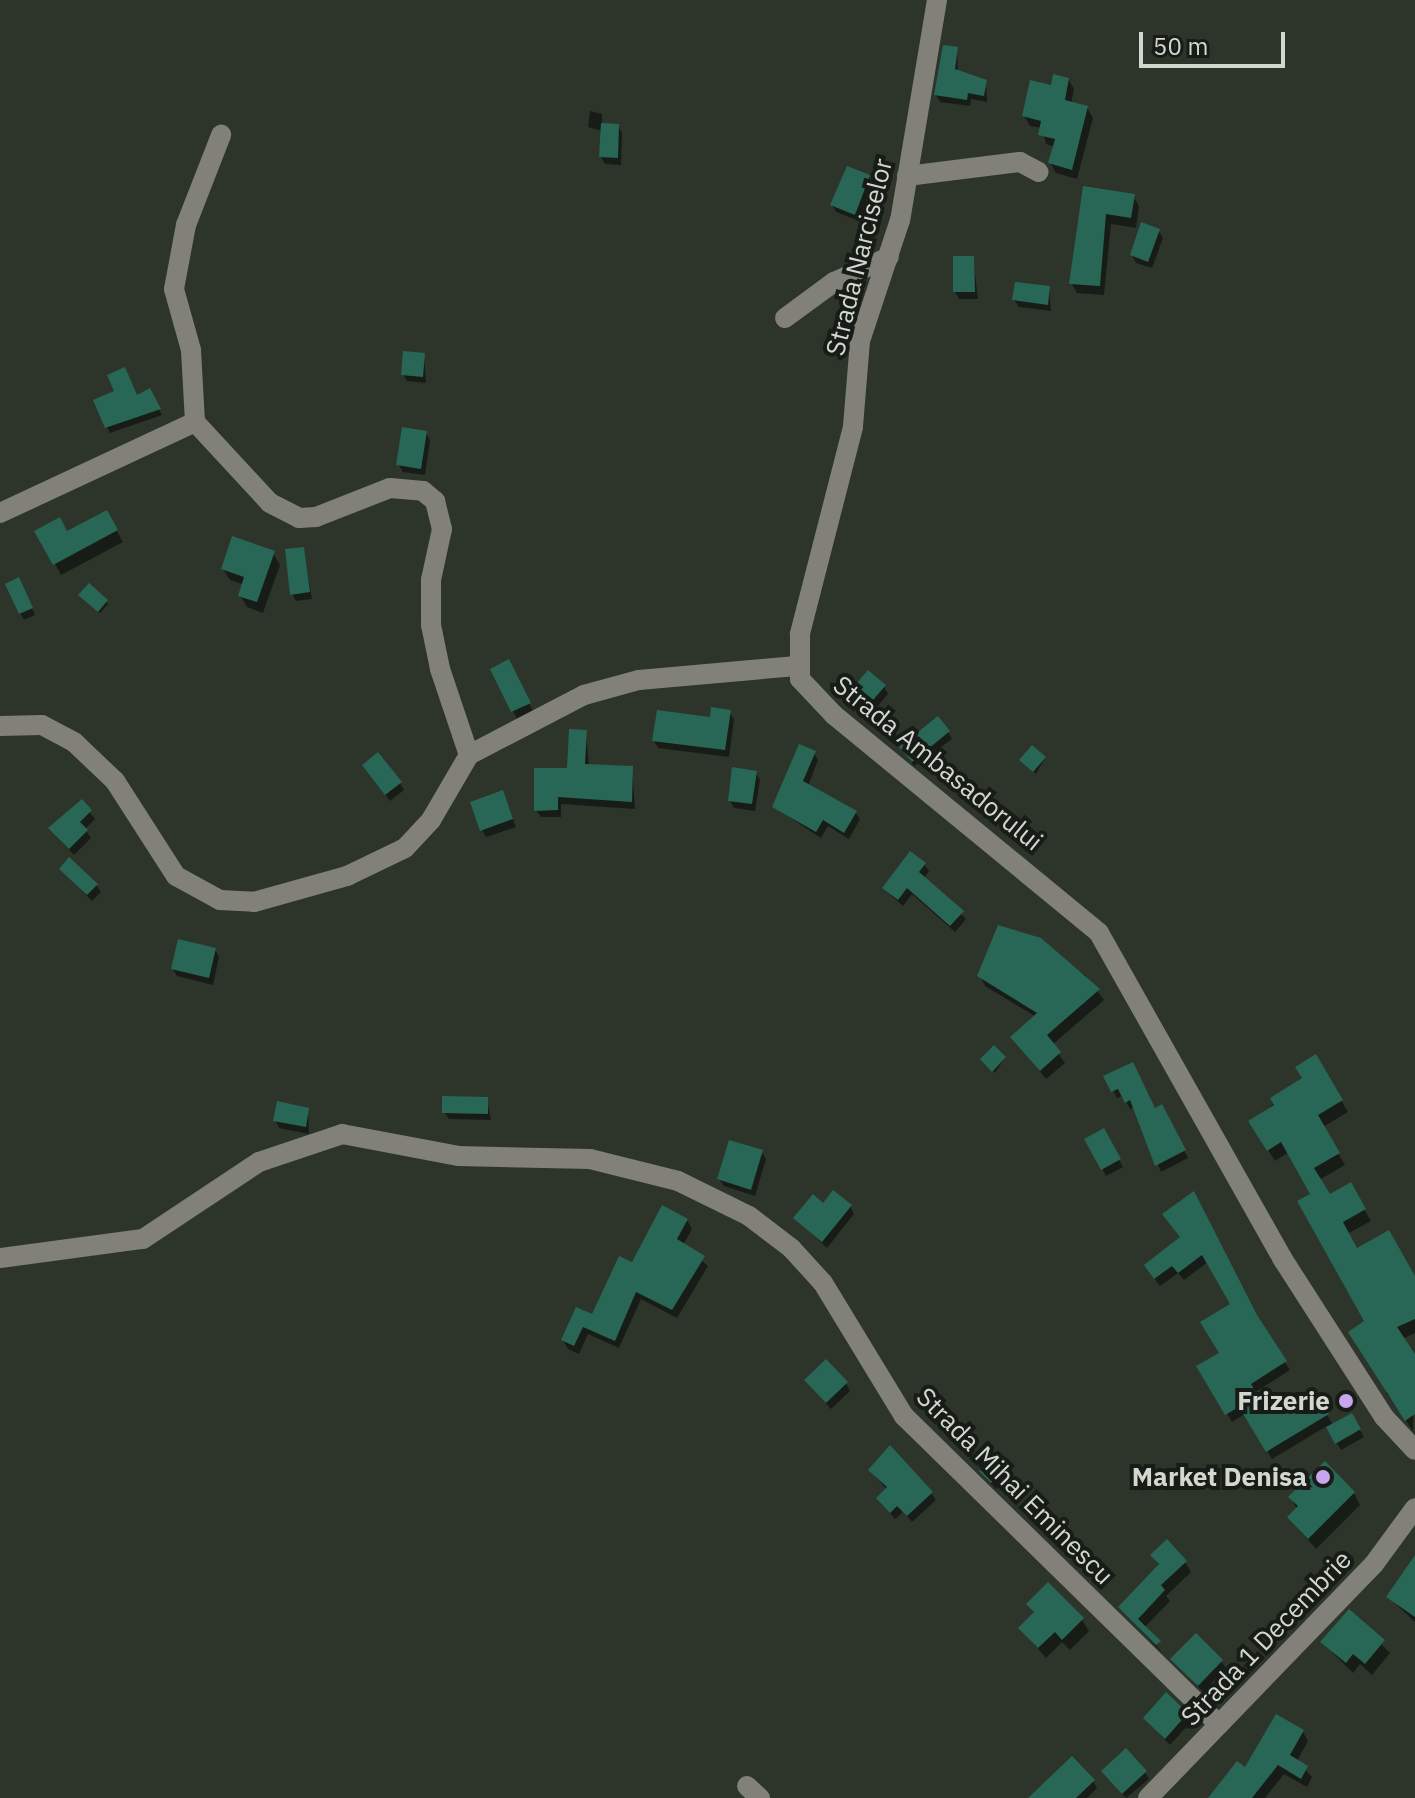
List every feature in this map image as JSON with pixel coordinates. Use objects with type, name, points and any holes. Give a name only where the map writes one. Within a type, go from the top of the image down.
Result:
[{"type":"street","name":"Strada Narciselor","points":[[796,666],[824,532],[853,427],[860,341],[889,257],[907,176],[937,0]]},
{"type":"street","points":[[221,135],[186,225],[174,289],[194,372],[195,422],[247,482],[287,514],[316,517],[390,488],[423,491],[435,501],[442,529],[431,580],[431,625],[440,669],[469,755]]},
{"type":"street","points":[[907,176],[1020,162],[1039,172]]},
{"type":"street","points":[[785,318],[834,282],[889,257]]},
{"type":"street","points":[[0,513],[195,422]]},
{"type":"street","points":[[0,726],[42,725],[74,742],[115,781],[176,876],[197,890],[231,900],[254,902],[315,886],[405,848],[431,820],[469,755],[554,709],[611,686],[796,666]]},
{"type":"street","name":"Strada Ambasadorului","points":[[796,666],[807,688],[834,715],[1099,933],[1282,1258],[1384,1417],[1415,1450]]},
{"type":"street","name":"Strada Mihai Eminescu","points":[[0,1258],[143,1239],[259,1162],[342,1134],[458,1156],[590,1159],[678,1181],[749,1216],[799,1256],[823,1283],[904,1416],[1219,1725]]},
{"type":"street","name":"Strada 1 Decembrie","points":[[1148,1798],[1374,1564],[1415,1508]]},
{"type":"building","points":[[943,45],[958,47],[955,69],[987,80],[984,96],[968,93],[967,100],[934,95]]},
{"type":"building","points":[[1053,74],[1069,78],[1065,100],[1088,106],[1072,170],[1048,163],[1055,139],[1038,135],[1041,121],[1022,116],[1030,80],[1051,85]]},
{"type":"building","points":[[601,123],[619,124],[618,158],[599,157]]},
{"type":"building","points":[[847,166],[870,175],[855,215],[830,205]]},
{"type":"building","points":[[1083,186],[1135,194],[1131,218],[1106,214],[1100,286],[1069,284]]},
{"type":"building","points":[[1141,222],[1160,229],[1148,262],[1130,255]]},
{"type":"building","points":[[953,256],[974,256],[975,292],[953,292]]},
{"type":"building","points":[[1015,282],[1050,286],[1048,305],[1012,300]]},
{"type":"building","points":[[403,351],[425,353],[423,377],[401,375]]},
{"type":"building","points":[[125,367],[137,395],[150,388],[161,409],[105,428],[93,400],[114,391],[107,375]]},
{"type":"building","points":[[402,427],[427,431],[421,469],[396,465]]},
{"type":"building","points":[[107,510],[118,530],[53,565],[34,531],[60,517],[67,531]]},
{"type":"building","points":[[232,536],[275,551],[257,602],[238,596],[244,577],[221,569]]},
{"type":"building","points":[[304,547],[310,592],[290,595],[285,549]]},
{"type":"building","points":[[19,577],[33,608],[19,614],[5,584]]},
{"type":"building","points":[[89,583],[108,600],[98,612],[78,595]]},
{"type":"building","points":[[509,659],[531,703],[511,712],[490,669]]},
{"type":"building","points":[[868,670],[886,685],[861,714],[843,699]]},
{"type":"building","points":[[711,707],[731,710],[725,750],[652,741],[657,710],[710,717]]},
{"type":"building","points":[[938,716],[950,731],[912,762],[899,747]]},
{"type":"building","points":[[569,729],[587,730],[585,764],[633,766],[632,802],[558,797],[558,810],[534,811],[534,768],[567,768]]},
{"type":"building","points":[[799,744],[816,751],[803,781],[857,811],[844,833],[823,820],[816,832],[772,807]]},
{"type":"building","points":[[1032,745],[1046,757],[1033,772],[1019,760]]},
{"type":"building","points":[[378,752],[402,782],[385,795],[362,765]]},
{"type":"building","points":[[732,767],[757,771],[752,804],[728,801]]},
{"type":"building","points":[[503,790],[513,819],[480,831],[470,802]]},
{"type":"building","points":[[82,799],[92,810],[80,822],[88,830],[69,849],[48,828]]},
{"type":"building","points":[[910,851],[926,863],[919,872],[964,911],[950,926],[907,888],[898,900],[882,888]]},
{"type":"building","points":[[69,857],[98,884],[87,895],[59,869]]},
{"type":"building","points":[[998,925],[1041,938],[1100,989],[1047,1035],[1061,1052],[1040,1071],[1010,1037],[1037,1013],[977,976]]},
{"type":"building","points":[[178,939],[216,948],[209,978],[171,969]]},
{"type":"building","points":[[994,1045],[1006,1057],[992,1072],[980,1059]]},
{"type":"building","points":[[1316,1054],[1343,1100],[1318,1115],[1340,1153],[1314,1168],[1330,1194],[1351,1182],[1366,1209],[1343,1222],[1357,1248],[1389,1230],[1415,1276],[1415,1319],[1397,1327],[1415,1354],[1415,1414],[1405,1421],[1348,1332],[1364,1321],[1297,1201],[1310,1194],[1281,1142],[1267,1151],[1248,1121],[1274,1105],[1270,1098],[1302,1078],[1295,1067]]},
{"type":"building","points":[[1133,1062],[1155,1108],[1162,1104],[1186,1150],[1155,1166],[1130,1100],[1125,1103],[1118,1089],[1111,1092],[1103,1076]]},
{"type":"building","points":[[442,1096],[488,1097],[488,1114],[442,1113]]},
{"type":"building","points":[[277,1101],[309,1108],[306,1127],[273,1121]]},
{"type":"building","points":[[1104,1128],[1121,1159],[1101,1170],[1084,1139]]},
{"type":"building","points":[[729,1140],[763,1150],[751,1190],[717,1179]]},
{"type":"building","points":[[833,1190],[852,1205],[822,1242],[793,1218],[813,1194],[823,1203]]},
{"type":"building","points":[[1194,1191],[1257,1315],[1287,1361],[1251,1384],[1266,1409],[1270,1414],[1314,1389],[1329,1414],[1266,1452],[1239,1407],[1225,1415],[1196,1366],[1219,1353],[1200,1322],[1230,1304],[1202,1255],[1178,1273],[1172,1266],[1154,1279],[1144,1265],[1180,1237],[1162,1214]]},
{"type":"building","points":[[662,1205],[688,1219],[677,1239],[705,1256],[672,1310],[636,1292],[615,1341],[583,1327],[574,1346],[561,1340],[576,1307],[592,1314],[619,1256],[632,1262]]},
{"type":"building","points":[[826,1359],[848,1382],[826,1403],[804,1380]]},
{"type":"building","points":[[1352,1413],[1361,1429],[1335,1444],[1326,1427]]},
{"type":"building","points":[[890,1445],[933,1492],[907,1516],[897,1506],[890,1513],[876,1498],[887,1487],[868,1470]]},
{"type":"building","points":[[996,1453],[1009,1465],[991,1483],[979,1471]]},
{"type":"building","points":[[1325,1461],[1355,1492],[1308,1539],[1287,1517],[1298,1506],[1288,1497]]},
{"type":"building","points":[[1167,1539],[1187,1561],[1161,1585],[1165,1590],[1138,1619],[1161,1641],[1156,1645],[1118,1607],[1159,1564],[1150,1555]]},
{"type":"building","points":[[1415,1555],[1415,1617],[1386,1597]]},
{"type":"building","points":[[1048,1582],[1084,1618],[1062,1640],[1055,1632],[1038,1648],[1018,1628],[1034,1612],[1026,1604]]},
{"type":"building","points":[[1349,1609],[1385,1640],[1365,1664],[1353,1654],[1346,1663],[1320,1642]]},
{"type":"building","points":[[1196,1633],[1223,1660],[1198,1686],[1170,1659]]},
{"type":"building","points":[[1166,1692],[1188,1713],[1165,1739],[1143,1718]]},
{"type":"building","points":[[1276,1714],[1304,1730],[1290,1755],[1308,1766],[1301,1779],[1278,1765],[1252,1798],[1208,1798],[1237,1761],[1245,1767]]},
{"type":"building","points":[[1126,1748],[1147,1771],[1122,1794],[1101,1771]]},
{"type":"building","points":[[1072,1756],[1095,1780],[1076,1798],[1028,1798]]},
{"type":"place","name":"Frizerie","points":[[1346,1401]]},
{"type":"place","name":"Market Denisa","points":[[1323,1477]]}]
